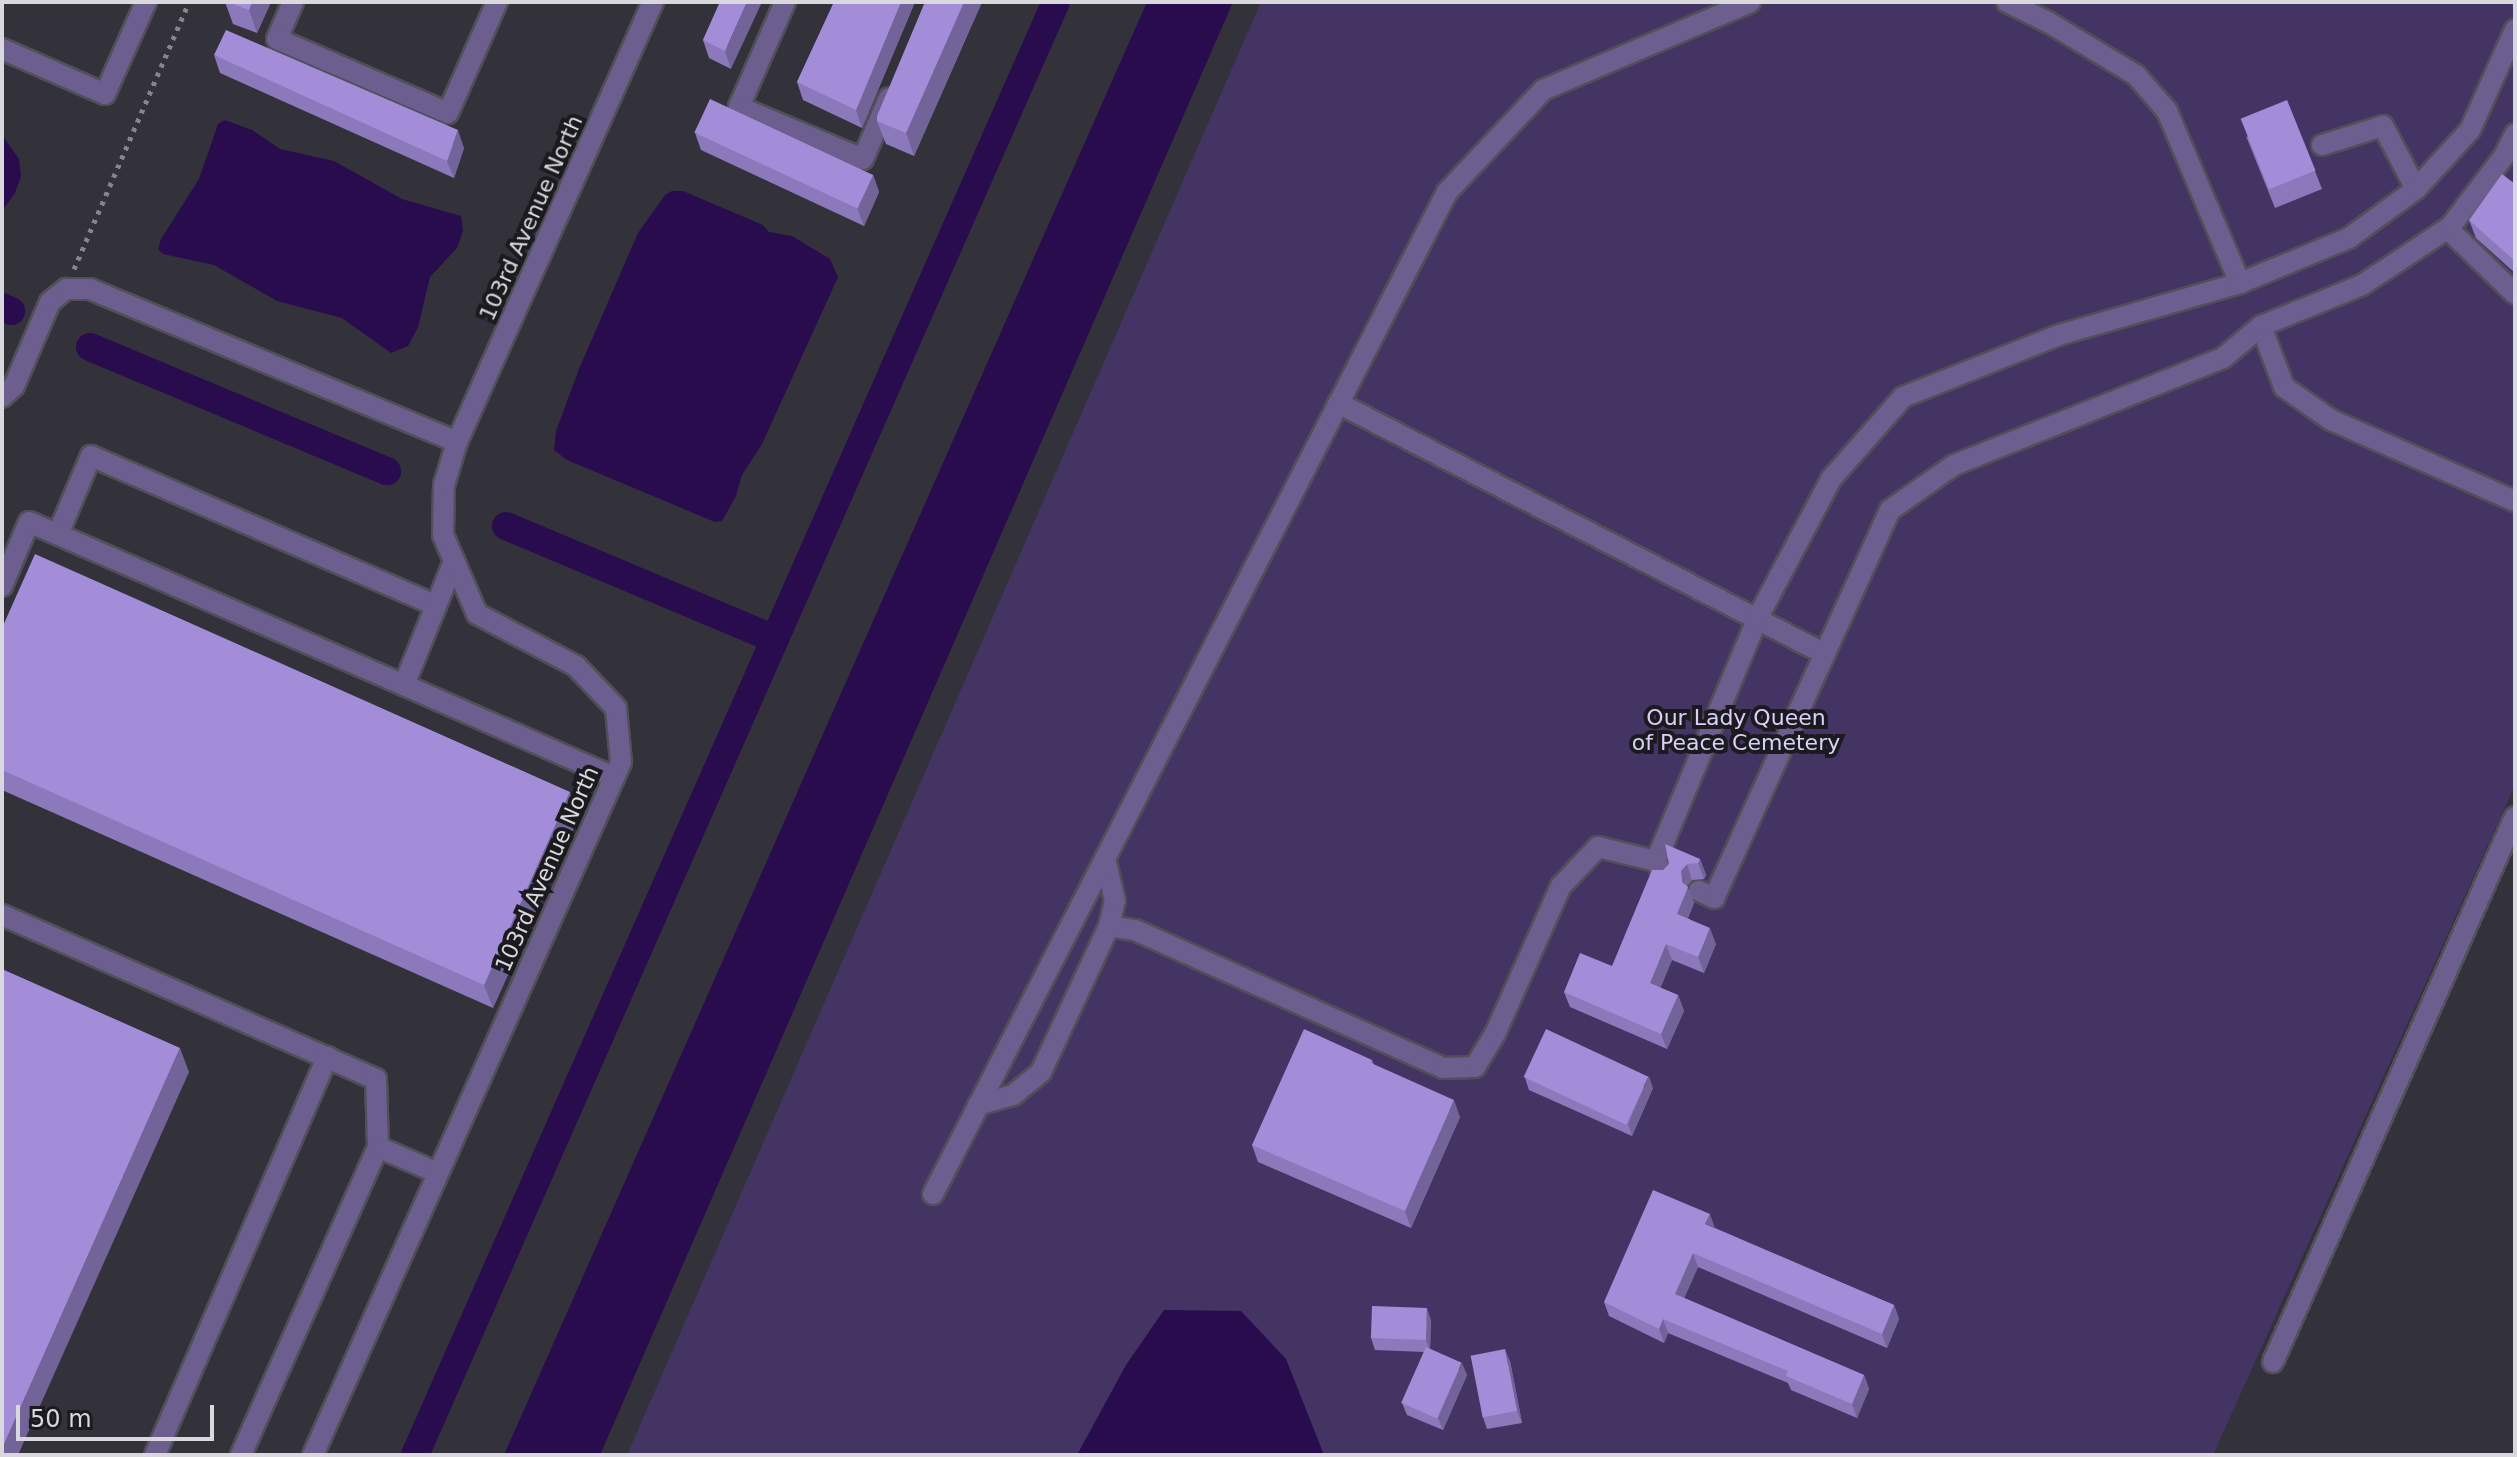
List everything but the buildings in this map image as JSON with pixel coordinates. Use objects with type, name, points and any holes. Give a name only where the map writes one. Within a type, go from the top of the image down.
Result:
[{"type":"street","points":[[2,49],[105,94],[146,2]]},
{"type":"street","points":[[293,2],[277,39],[448,113],[497,2]]},
{"type":"street","name":"103rd Avenue North","points":[[313,1455],[621,762],[616,708],[576,666],[477,614],[443,535],[444,485],[457,442],[653,2]]},
{"type":"street","points":[[785,2],[739,107],[863,159],[899,73]]},
{"type":"street","points":[[933,1194],[1447,192],[1543,90],[1750,2]]},
{"type":"street","points":[[2007,2],[2048,22],[2136,75],[2167,111],[2240,283]]},
{"type":"street","points":[[1109,926],[1135,930],[1443,1068],[1475,1067],[1495,1034],[1561,886],[1598,847],[1660,868],[1757,619],[1831,479],[1903,397],[2059,335],[2240,283],[2349,238],[2416,189],[2470,130],[2515,30]]},
{"type":"street","points":[[2322,145],[2383,126],[2416,189]]},
{"type":"street","points":[[1699,891],[1714,898],[1890,510],[1954,465],[2223,358],[2261,326],[2362,285],[2448,229],[2510,160],[2515,134]]},
{"type":"street","points":[[2448,229],[2515,294]]},
{"type":"street","points":[[2,397],[14,386],[50,302],[66,289],[90,289],[457,442]]},
{"type":"street","points":[[2261,326],[2284,387],[2319,412],[2515,501]]},
{"type":"street","points":[[1338,403],[1823,653]]},
{"type":"street","points":[[58,534],[91,456],[436,605]]},
{"type":"street","points":[[2,586],[29,522],[614,777]]},
{"type":"street","points":[[404,685],[454,561]]},
{"type":"street","points":[[2273,1362],[2515,817]]},
{"type":"street","points":[[978,1105],[1013,1095],[1041,1072],[1109,926],[1115,901],[1105,858]]},
{"type":"street","points":[[2,915],[376,1079],[378,1147],[241,1455]]},
{"type":"street","points":[[155,1455],[327,1057]]},
{"type":"street","points":[[378,1147],[438,1173]]},
{"type":"path","points":[[66,289],[189,2]]},
{"type":"green space","name":"Our Lady Queen of Peace Cemetery","points":[[1261,2],[2515,2],[2515,785],[2213,1455],[627,1455]]},
{"type":"shaded area","points":[[1147,2],[1233,2],[600,1455],[504,1455]]},
{"type":"shaded area","points":[[225,120],[252,130],[280,149],[334,161],[402,199],[461,216],[463,231],[457,248],[430,277],[418,327],[408,346],[391,353],[342,318],[277,301],[214,265],[163,254],[158,249],[161,239],[199,179],[218,124]]},
{"type":"shaded area","points":[[2,135],[19,159],[21,176],[15,193],[2,211]]},
{"type":"shaded area","points":[[683,191],[763,225],[769,232],[792,236],[830,259],[838,277],[762,444],[742,475],[736,496],[722,521],[715,522],[567,460],[554,450],[556,431],[579,369],[638,233],[665,195]]},
{"type":"shaded area","points":[[1164,1310],[1241,1311],[1286,1359],[1324,1455],[1077,1455],[1126,1365]]},
{"type":"waterway","points":[[415,1455],[1056,2]]},
{"type":"waterway","points":[[2,307],[11,311]]},
{"type":"waterway","points":[[90,347],[387,471]]},
{"type":"waterway","points":[[506,526],[775,639]]}]
